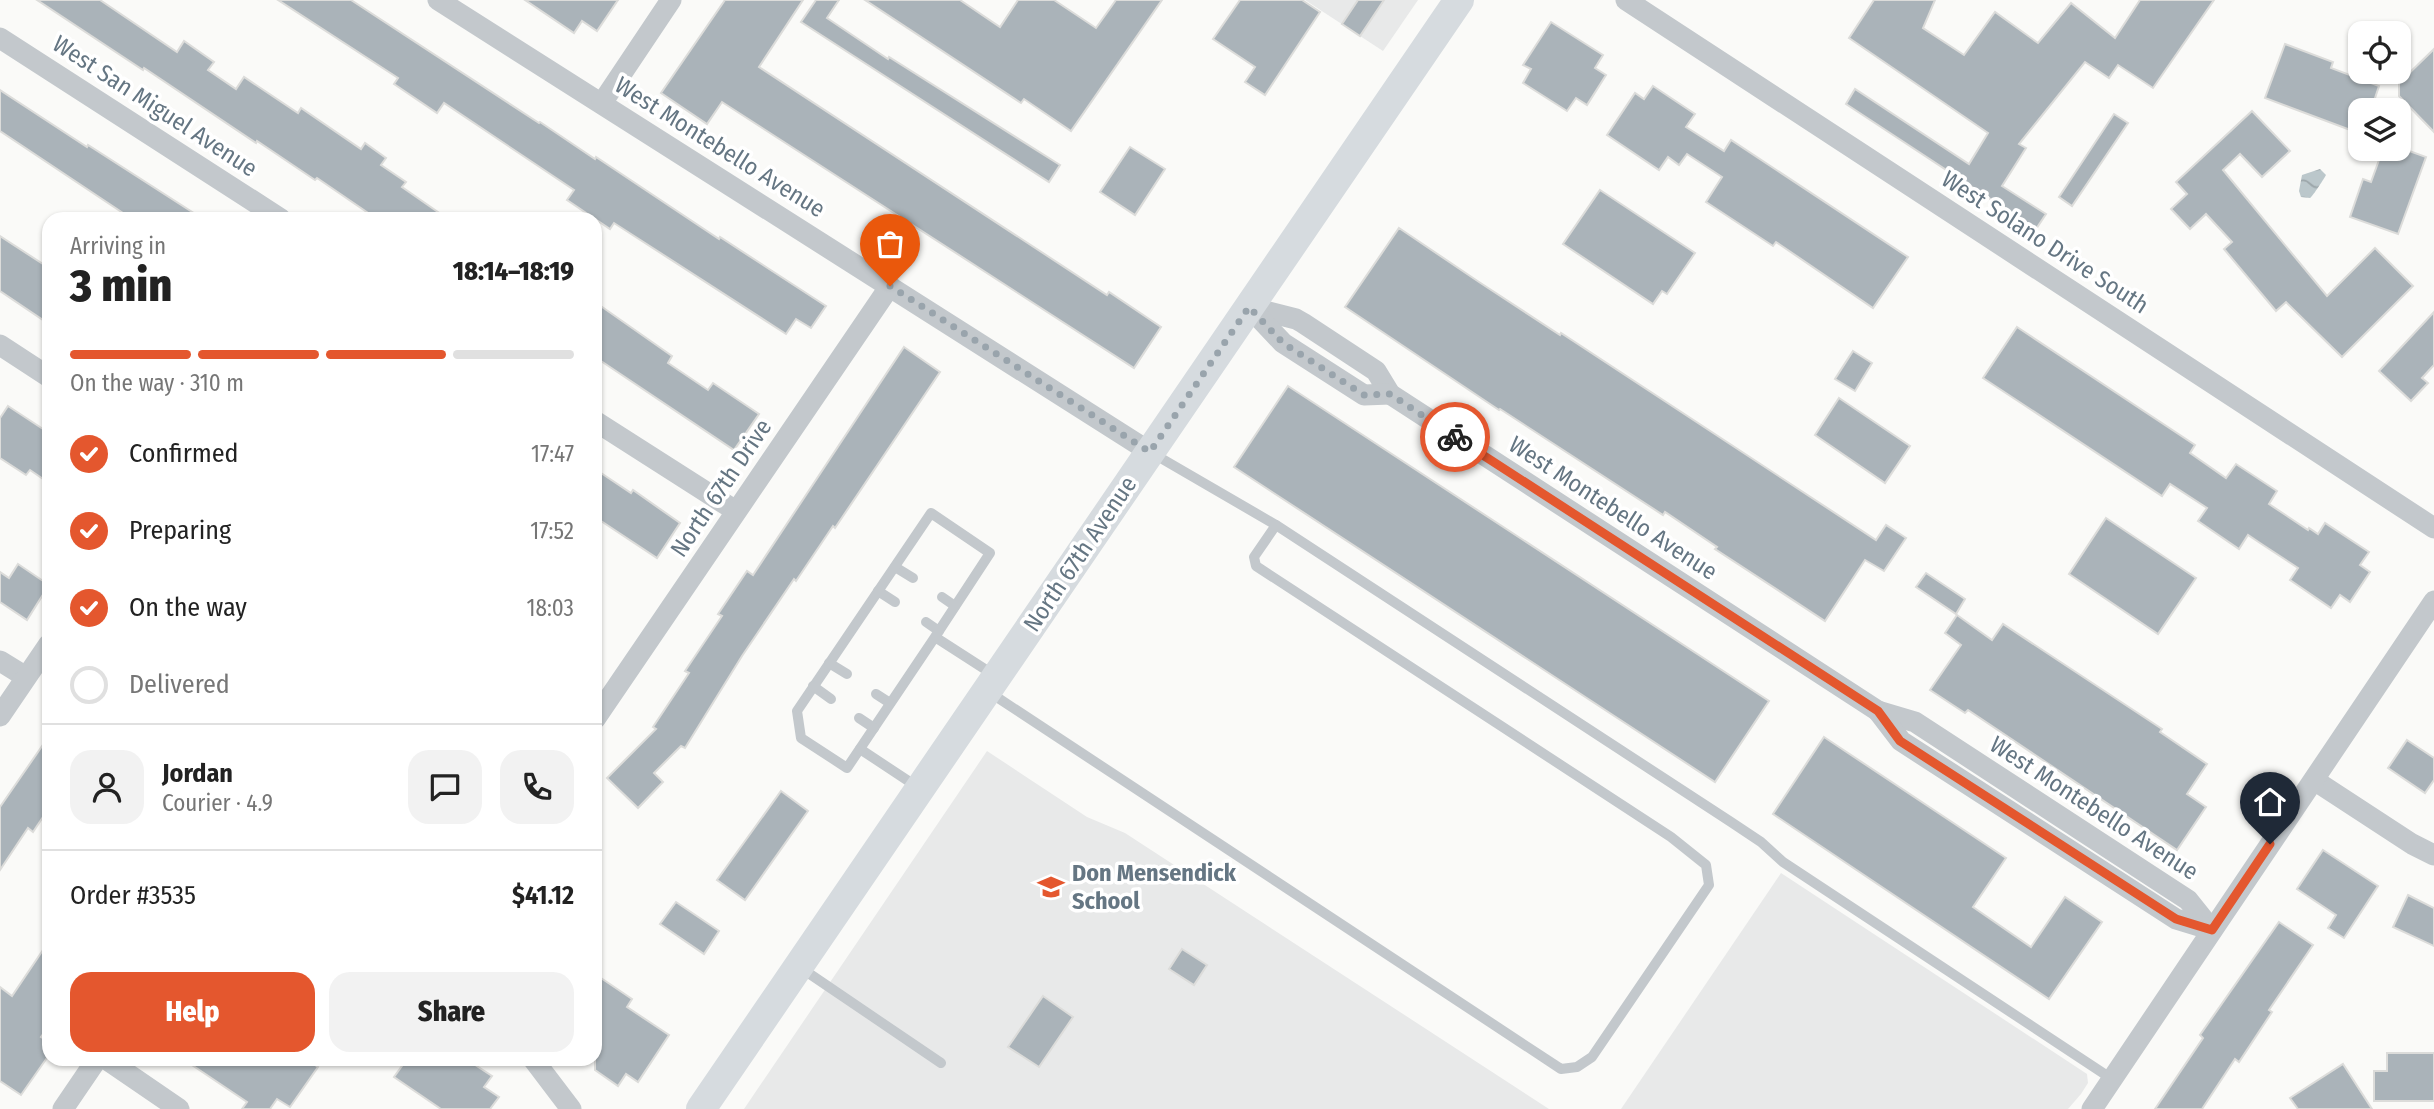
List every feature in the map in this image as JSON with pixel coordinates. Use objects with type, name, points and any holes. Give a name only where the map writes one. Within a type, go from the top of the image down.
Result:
[{"type":"main road","name":"North 67th Avenue","points":[[701,1109],[1459,0]]},
{"type":"street","name":"West Montebello Avenue","points":[[438,0],[1150,452]]},
{"type":"street","points":[[602,103],[671,0]]},
{"type":"street","name":"West Solano Drive South","points":[[1626,0],[2434,527]]},
{"type":"street","name":"West San Miguel Avenue","points":[[0,38],[270,212]]},
{"type":"street","name":"North 67th Drive","points":[[602,709],[890,286]]},
{"type":"street","name":"West Montebello Avenue","points":[[1249,307],[1296,318],[1376,371],[1390,394],[1878,711],[1900,741],[2176,919],[2212,930]]},
{"type":"street","points":[[0,345],[42,372]]},
{"type":"street","points":[[602,425],[736,511]]},
{"type":"street","points":[[2092,1109],[2434,601]]},
{"type":"street","points":[[0,716],[42,654]]},
{"type":"street","points":[[0,661],[26,677]]},
{"type":"street","points":[[2314,780],[2412,844],[2434,855]]},
{"type":"street","points":[[63,1109],[92,1066]]},
{"type":"street","points":[[116,1066],[179,1109]]},
{"type":"street","points":[[538,1066],[571,1109]]},
{"type":"lane","points":[[1150,452],[1276,525],[1731,822],[1761,842],[1783,862],[2112,1079]]},
{"type":"lane","points":[[931,513],[990,553],[847,768],[801,738],[797,711],[895,567],[931,513]]},
{"type":"lane","points":[[926,622],[992,684],[1562,1069],[1577,1068],[1592,1057],[1709,885],[1706,865],[1671,837],[1256,566],[1254,557],[1276,525]]},
{"type":"lane","points":[[895,567],[913,578]]},
{"type":"lane","points":[[878,591],[895,602]]},
{"type":"lane","points":[[942,597],[956,606]]},
{"type":"lane","points":[[830,663],[847,674]]},
{"type":"lane","points":[[813,687],[831,699]]},
{"type":"lane","points":[[876,694],[890,703]]},
{"type":"lane","points":[[859,718],[874,728]]},
{"type":"lane","points":[[860,749],[920,789]]},
{"type":"lane","points":[[799,967],[941,1063]]},
{"type":"shaded area","points":[[1305,0],[1418,0],[1383,51]]},
{"type":"shaded area","name":"Don Mensendick School","points":[[987,751],[1087,817],[1125,833],[1549,1109],[744,1109]]},
{"type":"shaded area","points":[[1781,873],[2087,1074],[2088,1083],[2081,1094],[2068,1109],[1621,1109]]},
{"type":"water","points":[[2320,169],[2326,175],[2319,186],[2310,198],[2301,197],[2299,191],[2302,175]]},
{"type":"building","points":[[37,0],[100,0],[177,52],[184,41],[214,62],[208,70],[236,89],[244,77],[298,113],[301,108],[361,149],[365,143],[386,158],[381,165],[406,182],[402,187],[438,212],[367,212],[317,178],[315,180],[257,141],[256,143],[144,68],[143,70]]},
{"type":"building","points":[[278,0],[351,0],[826,306],[811,328],[796,319],[786,334],[614,223],[610,229],[602,224],[602,212],[585,212],[567,200],[574,190],[444,103],[437,113],[394,84],[398,78]]},
{"type":"building","points":[[525,0],[618,0],[597,31],[582,21],[574,33]]},
{"type":"building","points":[[725,0],[803,0],[759,67],[1107,295],[1109,292],[1161,327],[1134,368],[722,102],[707,124],[661,93]]},
{"type":"building","points":[[816,0],[839,0],[827,18],[888,59],[889,57],[1060,165],[1049,182],[801,22]]},
{"type":"building","points":[[865,0],[960,0],[1000,27],[1018,0],[1054,0],[1096,28],[1116,0],[1162,0],[1071,131],[1024,99],[1021,103]]},
{"type":"building","points":[[1240,0],[1302,0],[1320,12],[1265,95],[1245,82],[1255,67],[1213,39]]},
{"type":"building","points":[[1358,0],[1384,0],[1360,36],[1342,24]]},
{"type":"building","points":[[1874,0],[1935,0],[1923,28],[1964,55],[1995,12],[2038,43],[2071,3],[2115,38],[2140,0],[2214,0],[2153,88],[2118,65],[2109,78],[2085,62],[2019,144],[2026,148],[2002,186],[2046,214],[2036,229],[1846,104],[1855,89],[1969,164],[1988,133],[1849,38]]},
{"type":"building","points":[[1551,22],[1603,55],[1595,68],[1606,75],[1587,105],[1576,98],[1567,111],[1523,83],[1531,69],[1523,65]]},
{"type":"building","points":[[2285,44],[2333,62],[2331,68],[2348,74],[2348,84],[2379,86],[2375,98],[2348,98],[2348,129],[2265,98]]},
{"type":"building","points":[[2434,49],[2434,132],[2411,108],[2411,98],[2399,96],[2399,84],[2411,84],[2411,71]]},
{"type":"building","points":[[1653,86],[1695,114],[1686,127],[1724,151],[1731,140],[1908,257],[1873,308],[1776,242],[1773,246],[1706,202],[1722,177],[1687,154],[1679,165],[1668,157],[1659,170],[1607,135],[1635,93],[1644,99]]},
{"type":"building","points":[[0,90],[192,212],[122,212],[0,131]]},
{"type":"building","points":[[2252,111],[2290,151],[2262,177],[2240,154],[2223,170],[2327,296],[2375,248],[2413,286],[2342,357],[2286,302],[2276,311],[2224,249],[2232,242],[2206,214],[2190,229],[2171,209],[2187,194],[2176,182]]},
{"type":"building","points":[[2114,114],[2128,123],[2072,206],[2059,197]]},
{"type":"building","points":[[1130,147],[1165,169],[1135,215],[1100,192]]},
{"type":"building","points":[[2411,152],[2426,157],[2398,234],[2350,217],[2363,179],[2371,182],[2379,161],[2411,161]]},
{"type":"building","points":[[1600,190],[1695,253],[1667,294],[1662,291],[1653,304],[1563,244]]},
{"type":"building","points":[[1399,228],[1876,540],[1886,525],[1906,538],[1884,571],[1865,560],[1825,621],[1715,549],[1717,547],[1665,512],[1663,515],[1499,410],[1345,307]]},
{"type":"building","points":[[0,236],[42,263],[42,319],[0,291]]},
{"type":"building","points":[[602,307],[672,356],[668,363],[708,390],[713,383],[759,414],[734,450],[602,362]]},
{"type":"building","points":[[2434,312],[2434,365],[2422,378],[2428,383],[2411,401],[2379,371]]},
{"type":"building","points":[[2017,327],[2195,445],[2190,453],[2226,478],[2236,464],[2277,491],[2269,504],[2308,530],[2309,528],[2318,534],[2325,523],[2369,552],[2360,565],[2370,572],[2350,602],[2340,595],[2331,608],[2290,580],[2298,568],[2248,535],[2239,549],[2198,521],[2207,508],[2170,484],[2162,496],[1983,378]]},
{"type":"building","points":[[904,347],[940,372],[835,528],[833,526],[796,581],[794,579],[685,748],[681,746],[654,773],[663,782],[638,808],[607,778],[656,729],[653,727],[689,673],[685,671],[722,616],[718,614],[747,571],[753,575]]},
{"type":"building","points":[[1853,351],[1872,363],[1855,391],[1835,379]]},
{"type":"building","points":[[1288,386],[1769,701],[1715,782],[1234,467]]},
{"type":"building","points":[[1839,398],[1910,446],[1885,483],[1815,435]]},
{"type":"building","points":[[8,406],[42,428],[42,478],[30,470],[26,475],[0,458],[0,418]]},
{"type":"building","points":[[602,474],[631,493],[633,490],[680,523],[657,558],[602,522]]},
{"type":"building","points":[[2106,518],[2196,578],[2158,634],[2069,574]]},
{"type":"building","points":[[18,564],[42,580],[42,596],[27,620],[0,602],[0,572],[9,578]]},
{"type":"building","points":[[1926,573],[1965,599],[1956,614],[1916,587]]},
{"type":"building","points":[[1957,615],[1992,640],[2003,624],[2162,729],[2160,732],[2207,764],[2187,794],[2206,807],[2177,850],[1968,710],[1965,713],[1930,690],[1961,645],[1945,633]]},
{"type":"building","points":[[1824,737],[2006,858],[1973,907],[2031,947],[2065,897],[2102,922],[2049,999],[1773,814]]},
{"type":"building","points":[[2407,740],[2434,758],[2434,780],[2425,793],[2388,768]]},
{"type":"building","points":[[42,746],[42,818],[33,832],[28,828],[0,870],[0,807]]},
{"type":"building","points":[[781,791],[808,811],[745,900],[717,880]]},
{"type":"building","points":[[2323,850],[2378,886],[2344,938],[2328,928],[2336,915],[2297,889]]},
{"type":"building","points":[[2408,895],[2434,908],[2434,946],[2393,927]]},
{"type":"building","points":[[676,902],[719,931],[704,954],[660,924]]},
{"type":"building","points":[[2279,922],[2313,945],[2269,1010],[2272,1012],[2239,1062],[2235,1059],[2202,1109],[2155,1109],[2203,1038],[2200,1035]]},
{"type":"building","points":[[1182,949],[1207,965],[1194,985],[1169,969]]},
{"type":"building","points":[[42,951],[42,1065],[21,1095],[0,1081],[0,987],[12,996]]},
{"type":"building","points":[[602,979],[632,999],[627,1007],[669,1035],[638,1082],[626,1074],[618,1086],[595,1070],[595,1066],[602,1066]]},
{"type":"building","points":[[1043,996],[1073,1017],[1039,1067],[1008,1047]]},
{"type":"building","points":[[2387,1053],[2434,1053],[2434,1101],[2374,1101],[2374,1071],[2387,1071]]},
{"type":"building","points":[[2343,1064],[2372,1109],[2298,1109],[2290,1098]]},
{"type":"building","points":[[193,1066],[318,1067],[290,1107],[277,1099],[270,1109],[242,1109],[247,1102]]},
{"type":"building","points":[[402,1066],[477,1066],[492,1076],[484,1087],[499,1097],[490,1109],[441,1109],[394,1077]]},
{"type":"way so far","points":[[890,286],[1150,452],[1249,307],[1283,343],[1364,395],[1390,394],[1455,437]]},
{"type":"place","name":"Don Mensendick School","points":[[1051,887]]},
{"type":"route","points":[[1455,437],[1878,711],[1900,741],[2176,919],[2212,930],[2270,844]]}]
